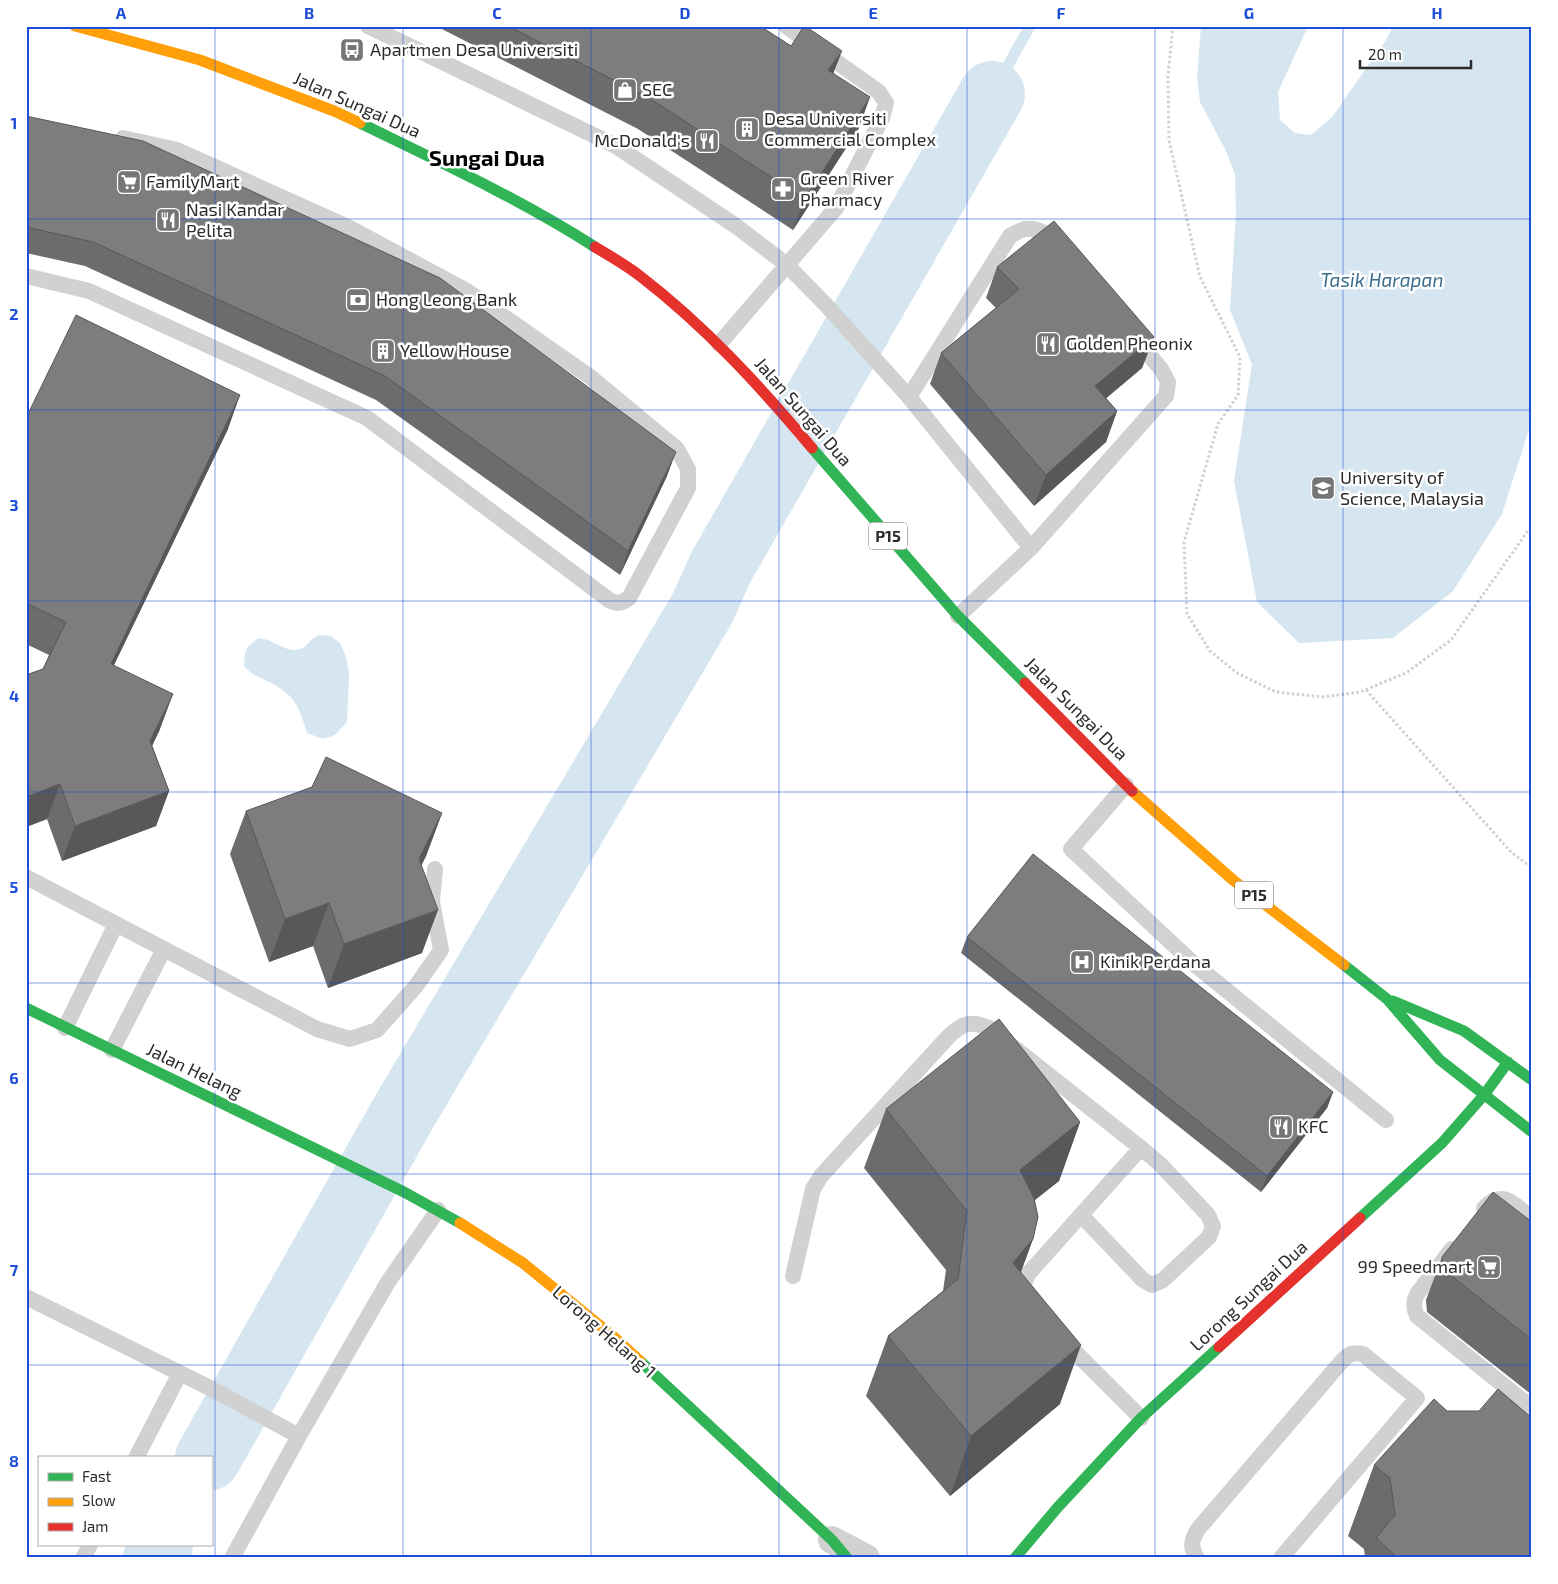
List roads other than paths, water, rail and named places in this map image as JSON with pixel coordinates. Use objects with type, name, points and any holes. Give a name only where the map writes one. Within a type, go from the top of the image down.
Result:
[{"type":"main road","name":"Jalan Sungai Dua","points":[[75,26],[200,60],[334,111],[469,176],[557,223],[639,275],[719,344],[770,398],[958,616],[1126,785],[1234,880],[1387,999],[1440,1060],[1532,1132]]},
{"type":"main road","name":"Jalan Sungai Dua","points":[[1387,999],[1464,1031],[1532,1080]]},
{"type":"main road","name":"Jalan Helang","points":[[26,1008],[348,1163]]},
{"type":"main road","name":"Lorong Sungai Dua","points":[[1015,1558],[1058,1507],[1141,1418],[1442,1143],[1484,1095],[1508,1062]]},
{"type":"main road","name":"Lorong Helang 1","points":[[348,1163],[438,1210],[523,1263],[614,1337],[839,1549]]},
{"type":"street","name":"Lorong Helang 1","points":[[839,1549],[866,1558]]},
{"type":"lane","points":[[368,26],[616,146],[736,226],[787,265],[827,306],[909,397],[1032,548]]},
{"type":"lane","points":[[719,344],[836,208],[882,118],[886,103],[878,92],[786,26]]},
{"type":"lane","points":[[26,276],[89,291],[367,418],[609,600],[617,604],[623,603],[629,598],[688,488],[688,469],[677,450],[588,376],[467,291],[348,227],[177,150],[108,134]]},
{"type":"lane","points":[[909,397],[1010,236],[1024,229],[1040,230],[1052,238],[1065,254]]},
{"type":"lane","points":[[958,616],[1032,548],[1166,396],[1168,382],[1161,369],[1122,323]]},
{"type":"lane","points":[[1126,785],[1071,849],[1193,963],[1386,1120]]},
{"type":"lane","points":[[26,877],[317,1029],[350,1039],[377,1030],[416,986],[441,950],[432,902],[435,869]]},
{"type":"lane","points":[[65,1028],[116,924]]},
{"type":"lane","points":[[112,1050],[164,949]]},
{"type":"lane","points":[[793,1276],[813,1189],[821,1176],[948,1037],[956,1029],[967,1024],[978,1023],[989,1028],[1141,1148],[1160,1164],[1208,1215],[1213,1226],[1209,1237],[1163,1280],[1152,1285],[1142,1280],[1081,1215]]},
{"type":"lane","points":[[1034,1311],[1023,1292],[1028,1274],[1141,1148]]},
{"type":"lane","points":[[1473,1221],[1489,1202],[1503,1198],[1510,1201],[1532,1219]]},
{"type":"lane","points":[[232,1558],[299,1436],[388,1282],[438,1210]]},
{"type":"lane","points":[[1462,1236],[1417,1294],[1414,1301],[1414,1309],[1417,1316],[1423,1322],[1532,1408]]},
{"type":"lane","points":[[26,1297],[210,1388],[299,1436]]},
{"type":"lane","points":[[1048,1325],[1141,1418]]},
{"type":"lane","points":[[1197,1558],[1192,1544],[1193,1536],[1347,1356],[1355,1352],[1363,1354],[1432,1410]]},
{"type":"lane","points":[[137,1456],[180,1373]]},
{"type":"lane","points":[[1281,1558],[1417,1398]]},
{"type":"lane","points":[[84,1558],[90,1546]]},
{"type":"water","name":"Tasik Harapan","points":[[1201,26],[1308,26],[1278,92],[1280,120],[1295,133],[1311,135],[1332,117],[1386,40],[1393,26],[1532,26],[1532,420],[1502,514],[1453,591],[1393,638],[1299,643],[1257,602],[1234,481],[1252,364],[1230,310],[1236,211],[1235,174],[1225,149],[1200,102],[1197,78]]},
{"type":"water","points":[[319,635],[331,636],[340,643],[346,657],[349,673],[347,722],[335,735],[323,739],[307,733],[298,707],[290,696],[244,666],[247,649],[259,638],[269,640],[287,649],[295,650],[304,647]]},
{"type":"waterway","points":[[992,94],[1030,26]]},
{"type":"waterway","points":[[209,1456],[404,1112],[702,609],[721,567],[992,94]]},
{"type":"waterway","points":[[156,1558],[160,1546]]},
{"type":"place","name":"Apartmen Desa Universiti","points":[[352,50]]},
{"type":"place","name":"SEC","points":[[625,90]]},
{"type":"place","name":"Desa Universiti Commercial Complex","points":[[747,129]]},
{"type":"place","name":"McDonald's","points":[[707,141]]},
{"type":"place","name":"FamilyMart","points":[[129,182]]},
{"type":"place","name":"Green River Pharmacy","points":[[783,189]]},
{"type":"place","name":"Nasi Kandar Pelita","points":[[168,220]]},
{"type":"place","name":"Hong Leong Bank","points":[[358,300]]},
{"type":"place","name":"Golden Pheonix","points":[[1048,344]]},
{"type":"place","name":"Yellow House","points":[[383,351]]},
{"type":"place","name":"University of Science, Malaysia","points":[[1323,488]]},
{"type":"place","name":"Kinik Perdana","points":[[1082,962]]},
{"type":"place","name":"KFC","points":[[1281,1127]]},
{"type":"place","name":"99 Speedmart","points":[[1489,1267]]},
{"type":"district","name":"Sungai Dua","points":[[487,158]]}]
